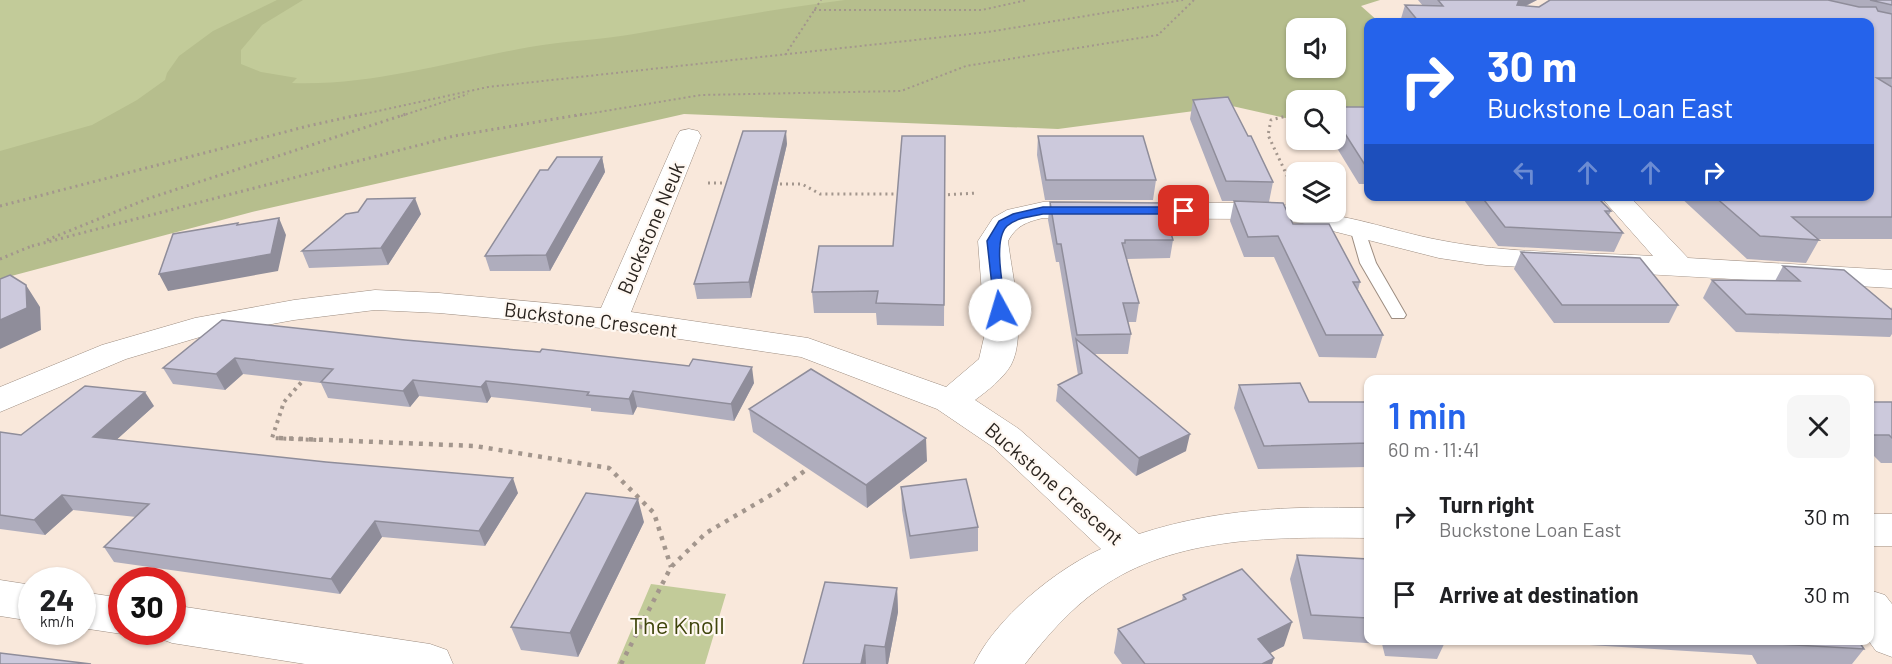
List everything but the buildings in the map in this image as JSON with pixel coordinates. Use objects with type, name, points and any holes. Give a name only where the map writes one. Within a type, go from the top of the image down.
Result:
[{"type":"street","name":"Buckstone Neuk","points":[[612,320],[689,136]]},
{"type":"street","points":[[1618,201],[1679,267]]},
{"type":"street","points":[[950,401],[975,383],[995,363],[1002,333],[993,241],[1003,224],[1017,216],[1043,210],[1254,211],[1301,215],[1439,249],[1486,256],[1892,279]]},
{"type":"street","name":"Buckstone Crescent","points":[[0,400],[114,352],[195,328],[329,306],[375,300],[439,303],[612,320],[808,348],[950,401],[1006,438],[1132,552]]},
{"type":"street","points":[[997,664],[1042,615],[1082,578],[1132,552],[1190,533],[1246,525],[1308,522],[1364,523]]},
{"type":"street","points":[[1874,530],[1892,530]]},
{"type":"street","points":[[0,598],[18,601]]},
{"type":"street","points":[[1874,615],[1892,638]]},
{"type":"street","points":[[186,626],[430,664]]},
{"type":"lane","points":[[1356,228],[1368,263],[1398,315]]},
{"type":"path","points":[[785,56],[821,0]]},
{"type":"path","points":[[814,10],[982,10],[1027,0]]},
{"type":"path","points":[[0,206],[308,126],[488,87],[988,33],[1183,0]]},
{"type":"path","points":[[32,246],[454,136],[701,95],[901,91],[966,66],[1158,35],[1194,0]]},
{"type":"path","points":[[0,259],[147,199],[488,87]]},
{"type":"path","points":[[1286,116],[1271,120],[1268,135],[1286,168]]},
{"type":"path","points":[[670,183],[730,183]]},
{"type":"path","points":[[766,184],[802,184],[820,194],[902,195]]},
{"type":"path","points":[[937,195],[977,193]]},
{"type":"path","points":[[314,368],[284,402],[272,438],[475,446],[609,468],[654,513],[671,567]]},
{"type":"path","points":[[621,664],[671,567],[706,533],[776,492],[814,464]]},
{"type":"green space","points":[[0,0],[936,0],[0,205]]},
{"type":"green space","points":[[277,0],[303,0],[262,25],[241,50],[241,64],[261,72],[297,78],[292,83],[322,83],[382,77],[530,47],[621,36],[845,0],[1380,0],[1361,6],[1374,18],[1364,18],[1364,107],[1346,109],[1346,90],[1286,90],[1285,118],[1232,106],[1058,129],[684,114],[252,212],[0,279],[0,151],[92,125],[137,100],[165,80],[179,56],[213,31]]},
{"type":"green space","name":"The Knoll","points":[[651,584],[726,594],[705,664],[617,664]]},
{"type":"route","points":[[1000,310],[993,241],[1003,224],[1017,216],[1043,210],[1184,211]]}]
